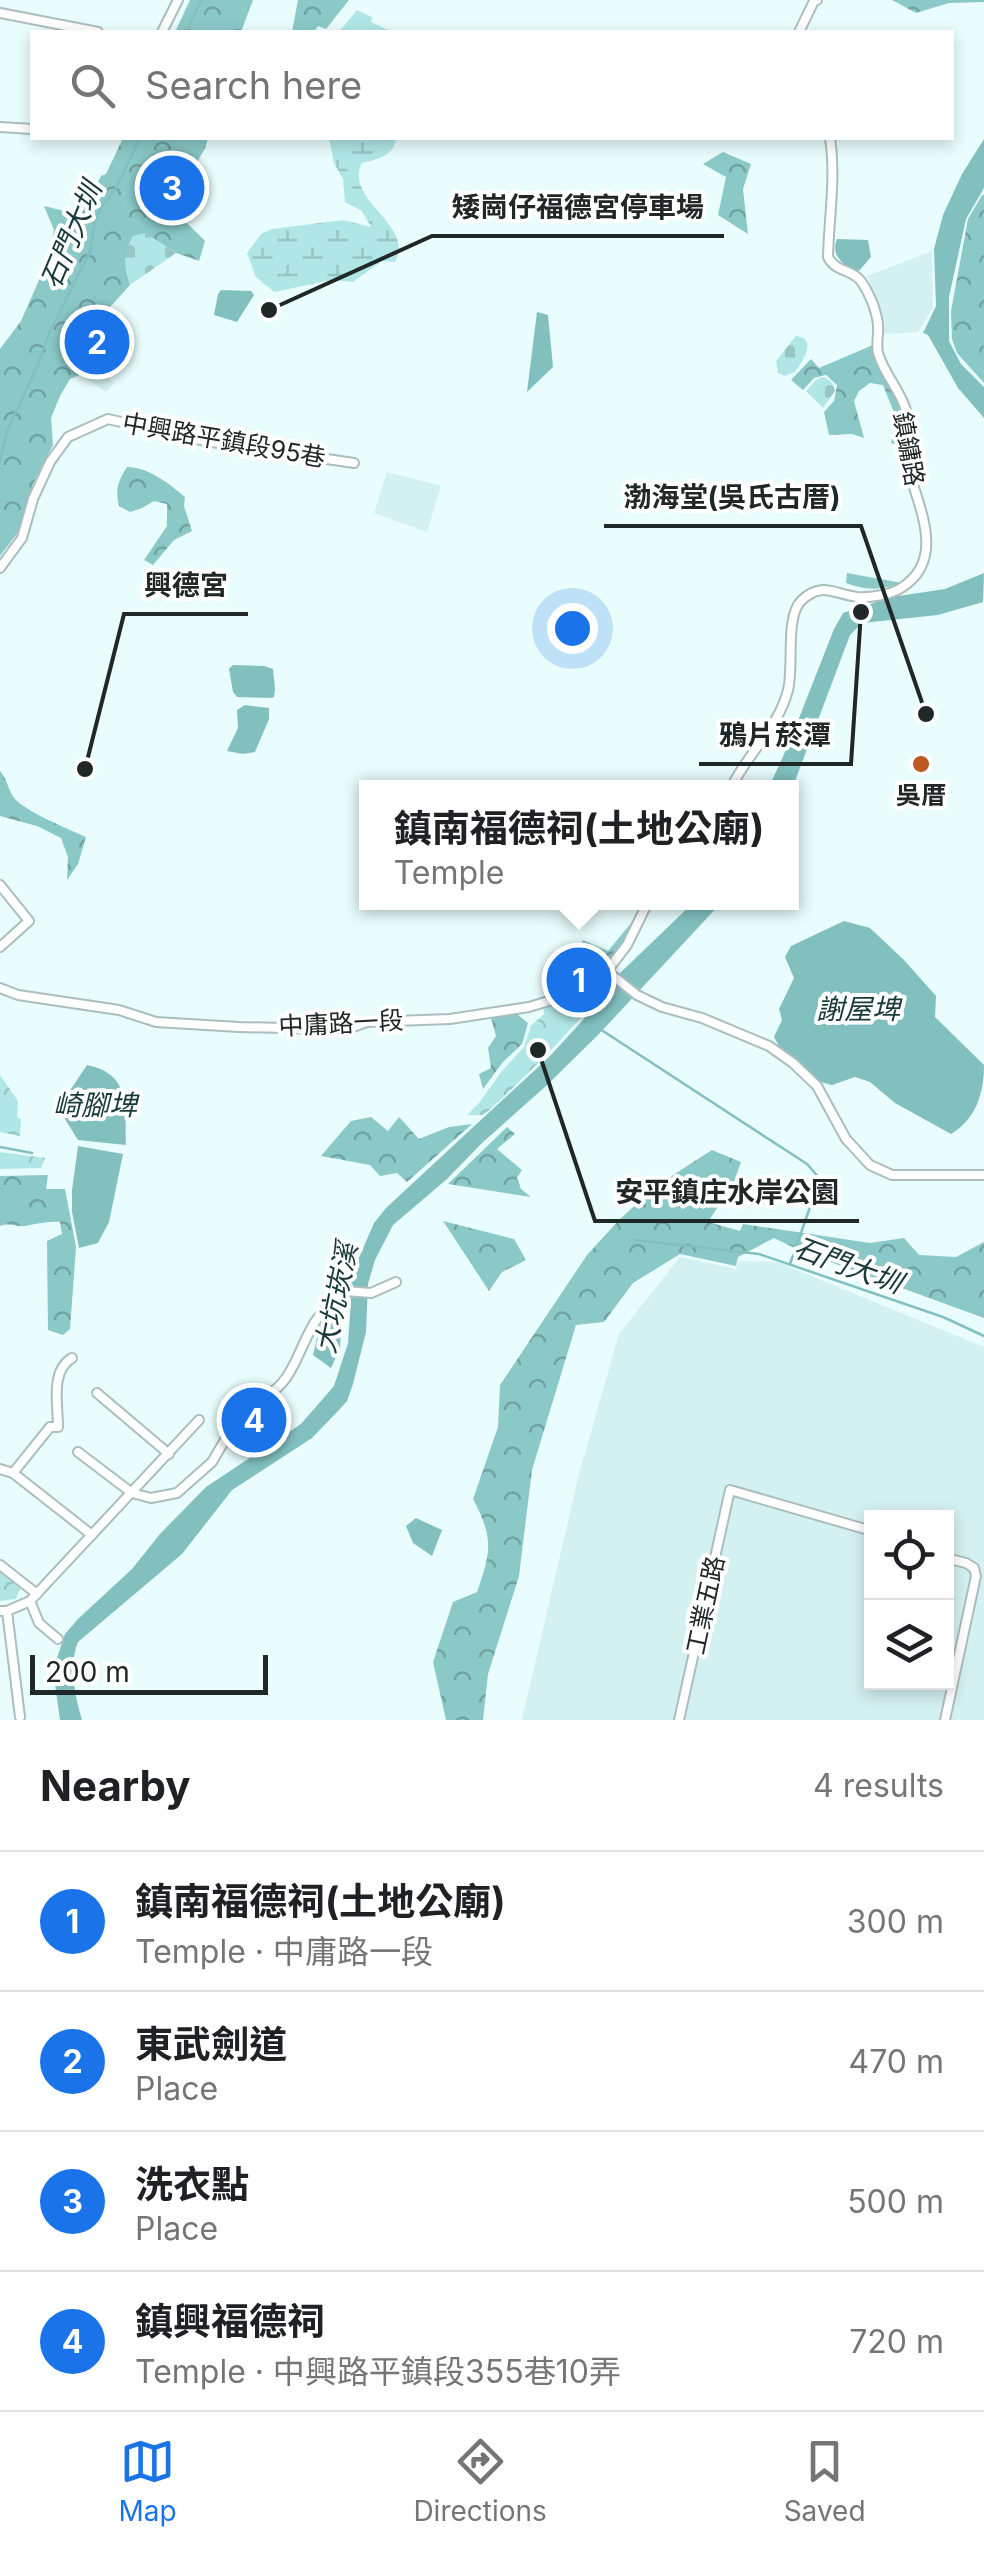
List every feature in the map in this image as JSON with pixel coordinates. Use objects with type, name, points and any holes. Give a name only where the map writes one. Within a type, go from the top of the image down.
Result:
[{"type":"street","points":[[163,30],[178,0]]},
{"type":"street","points":[[800,30],[817,0]]},
{"type":"street","points":[[0,13],[88,30]]},
{"type":"street","points":[[0,127],[30,129]]},
{"type":"street","name":"鎮鏞路","points":[[735,780],[780,711],[788,690],[796,607],[804,598],[827,589],[857,597],[879,596],[900,589],[917,573],[924,555],[927,526],[904,446],[908,418],[877,354],[878,326],[873,304],[859,278],[832,266],[828,257],[830,190],[835,166],[830,140]]},
{"type":"street","name":"中興路平鎮段95巷","points":[[0,568],[22,538],[50,462],[68,436],[108,419],[205,440],[354,463]]},
{"type":"street","points":[[0,885],[29,921],[0,947]]},
{"type":"street","points":[[644,910],[610,974],[662,1008],[702,1018],[768,1046],[794,1063],[817,1086],[846,1139],[870,1165],[892,1175],[984,1175]]},
{"type":"street","name":"中庸路一段","points":[[0,988],[118,1010],[156,1022],[350,1028],[367,1022],[450,1019],[529,1008],[578,992],[610,974]]},
{"type":"street","points":[[78,1452],[132,1493],[151,1498],[177,1493],[212,1462],[246,1404],[267,1398],[282,1383],[294,1368],[320,1316],[346,1292],[370,1294],[396,1282]]},
{"type":"street","points":[[72,1358],[58,1371],[58,1427],[50,1427],[4,1472],[92,1535]]},
{"type":"street","points":[[97,1394],[168,1454]]},
{"type":"street","points":[[20,1716],[4,1611],[33,1598],[199,1420]]},
{"type":"street","name":"工業五路","points":[[679,1720],[730,1490],[864,1529]]},
{"type":"street","points":[[946,1720],[976,1576],[974,1568],[954,1560]]},
{"type":"street","points":[[0,1566],[33,1598],[38,1623],[58,1639]]},
{"type":"shaded area","points":[[932,251],[933,307],[918,332],[883,334],[878,304],[867,276]]},
{"type":"shaded area","points":[[107,314],[126,329],[98,366],[114,383],[106,392],[87,379],[88,372],[78,352]]},
{"type":"shaded area","points":[[387,472],[441,486],[427,532],[374,513]]},
{"type":"shaded area","points":[[680,1257],[736,1269],[739,1261],[777,1262],[984,1347],[984,1720],[522,1720],[578,1478],[619,1334]]},
{"type":"green space","points":[[190,0],[253,0],[242,30],[176,30]]},
{"type":"green space","points":[[298,0],[349,0],[326,29],[318,26],[315,30],[292,30]]},
{"type":"green space","points":[[892,0],[984,2],[949,3],[916,13]]},
{"type":"green space","points":[[357,10],[388,30],[341,30]]},
{"type":"green space","points":[[122,140],[207,140],[172,208],[205,241],[199,261],[176,253],[145,233],[126,270],[130,285],[74,351],[84,373],[70,379],[60,396],[51,418],[53,445],[33,484],[19,531],[0,556],[0,349],[21,321],[47,262],[54,230],[44,206],[81,215],[101,176],[106,174]]},
{"type":"green space","points":[[329,140],[396,140],[389,153],[362,163],[359,176],[362,189],[396,236],[399,249],[395,262],[382,261],[353,282],[331,280],[274,292],[256,277],[247,253],[261,234],[272,229],[343,220],[371,227],[362,211],[345,202],[343,179],[334,163]]},
{"type":"green space","points":[[723,152],[751,164],[743,189],[748,234],[718,215],[726,177],[703,164]]},
{"type":"green space","points":[[982,195],[984,383],[957,353],[951,311],[968,219]]},
{"type":"green space","points":[[145,233],[176,253],[130,285],[125,266],[127,249],[133,236]]},
{"type":"green space","points":[[796,336],[806,341],[807,351],[795,372],[785,376],[778,373],[776,361]]},
{"type":"green space","points":[[873,345],[877,364],[901,411],[900,446],[891,443],[897,420],[883,385],[870,383],[854,401],[864,438],[829,435],[824,412],[834,401],[837,385],[826,375],[814,378],[803,390],[791,380],[811,359],[819,368]]},
{"type":"green space","points":[[822,377],[831,382],[835,391],[823,408],[806,391]]},
{"type":"green space","points":[[127,467],[151,473],[185,497],[192,531],[174,540],[153,565],[144,560],[167,526],[167,504],[154,501],[130,512],[119,506],[118,486]]},
{"type":"green space","points":[[847,573],[902,583],[861,587],[846,583]]},
{"type":"green space","points":[[0,771],[20,804],[86,837],[78,864],[67,880],[68,857],[61,838],[37,826],[0,816]]},
{"type":"green space","points":[[642,910],[625,943],[585,984],[586,977],[575,973],[583,940],[608,951]]},
{"type":"green space","points":[[613,980],[582,1016],[501,1099],[484,1115],[467,1115],[524,1047],[531,1026],[544,1014],[543,1008],[581,997]]},
{"type":"green space","points":[[516,1013],[528,1023],[522,1044],[483,1089],[479,1074],[491,1068],[488,1048],[496,1036],[491,1018]]},
{"type":"green space","points":[[0,1075],[18,1101],[20,1136],[0,1132]]},
{"type":"green space","points":[[371,1117],[388,1131],[399,1117],[419,1139],[449,1127],[472,1124],[407,1182],[397,1173],[380,1176],[370,1165],[321,1156],[351,1121]]},
{"type":"green space","points":[[507,1127],[515,1134],[497,1149],[522,1170],[517,1178],[521,1189],[531,1197],[448,1184]]},
{"type":"green space","points":[[712,1150],[741,1162],[734,1182],[708,1222],[740,1231],[743,1224],[870,1243],[904,1238],[919,1255],[956,1257],[984,1242],[984,1318],[774,1238],[738,1257],[736,1266],[680,1254],[633,1283],[604,1322],[576,1325],[532,1470],[519,1576],[488,1674],[483,1720],[446,1720],[433,1662],[453,1602],[477,1592],[485,1566],[487,1535],[473,1499],[498,1427],[500,1385],[587,1255],[656,1186]]},
{"type":"green space","points":[[0,1152],[45,1158],[41,1168],[0,1169]]},
{"type":"green space","points":[[48,1175],[46,1189],[65,1189],[76,1247],[70,1329],[63,1335],[48,1330],[47,1241],[62,1234],[60,1222],[0,1226],[0,1176]]},
{"type":"green space","points":[[443,1221],[514,1239],[526,1260],[502,1272],[489,1291]]},
{"type":"green space","points":[[0,1571],[20,1589],[16,1599],[0,1601]]},
{"type":"water","points":[[984,139],[984,188],[966,219],[949,297],[949,341],[961,364],[984,387],[984,418],[958,388],[928,335],[923,333],[936,306],[934,249],[943,215]]},
{"type":"water","points":[[837,239],[868,240],[871,257],[858,272],[837,255]]},
{"type":"water","points":[[221,290],[251,291],[254,295],[237,322],[214,315]]},
{"type":"water","points":[[537,312],[548,315],[553,367],[527,392]]},
{"type":"water","points":[[984,573],[983,602],[938,615],[862,623],[850,635],[795,780],[772,780],[843,613],[892,597],[945,589]]},
{"type":"water","points":[[233,665],[273,669],[274,697],[237,697],[229,669]]},
{"type":"water","points":[[245,705],[269,708],[269,719],[255,752],[227,751],[238,728],[237,710]]},
{"type":"water","points":[[686,910],[714,910],[546,1086],[393,1225],[368,1284],[366,1332],[347,1401],[312,1438],[232,1490],[182,1554],[78,1642],[73,1671],[82,1720],[60,1720],[53,1670],[65,1634],[132,1569],[206,1487],[301,1424],[334,1386],[348,1343],[349,1281],[374,1223],[550,1056],[619,974]]},
{"type":"water","name":"謝屋埤","points":[[844,921],[870,928],[904,960],[936,996],[935,1017],[984,1065],[977,1104],[967,1121],[951,1134],[895,1103],[870,1082],[855,1077],[832,1085],[821,1082],[779,1046],[774,1037],[782,1020],[779,1009],[794,978],[785,957],[791,946]]},
{"type":"water","name":"崎腳埤","points":[[87,1065],[112,1076],[119,1085],[125,1106],[126,1145],[78,1140],[65,1119],[69,1092]]},
{"type":"water","name":"崎腳埤","points":[[78,1146],[123,1154],[109,1222],[98,1243],[79,1248],[72,1212]]},
{"type":"water","points":[[325,1318],[341,1327],[340,1348],[331,1368],[313,1355]]},
{"type":"water","points":[[416,1518],[442,1530],[432,1556],[413,1543],[406,1526]]},
{"type":"waterway","name":"石門大圳","points":[[187,30],[201,0]]},
{"type":"waterway","name":"石門大圳","points":[[0,461],[7,431],[50,331],[90,252],[95,221],[139,140]]},
{"type":"waterway","points":[[603,1031],[807,1164],[820,1179],[790,1264]]},
{"type":"waterway","name":"石門大圳","points":[[0,1147],[32,1153]]},
{"type":"waterway","name":"石門大圳","points":[[635,1240],[759,1254],[943,1317],[984,1336]]},
{"type":"place","name":"洗衣點","points":[[172,188]]},
{"type":"place","name":"矮崗仔福德宮停車場","points":[[269,310]]},
{"type":"place","name":"東武劍道","points":[[97,342]]},
{"type":"place","name":"鴉片菸潭","points":[[861,612]]},
{"type":"place","name":"渤海堂(吳氏古厝)","points":[[926,714]]},
{"type":"place","name":"吳厝","points":[[921,764]]},
{"type":"place","name":"興德宮","points":[[85,769]]},
{"type":"place","name":"鎮南福德祠(土地公廟)","points":[[579,980]]},
{"type":"place","name":"安平鎮庄水岸公園","points":[[538,1050]]},
{"type":"place","name":"鎮興福德祠","points":[[254,1420]]},
{"type":"water label","name":"大坑崁溪","points":[[336,1298]]}]
